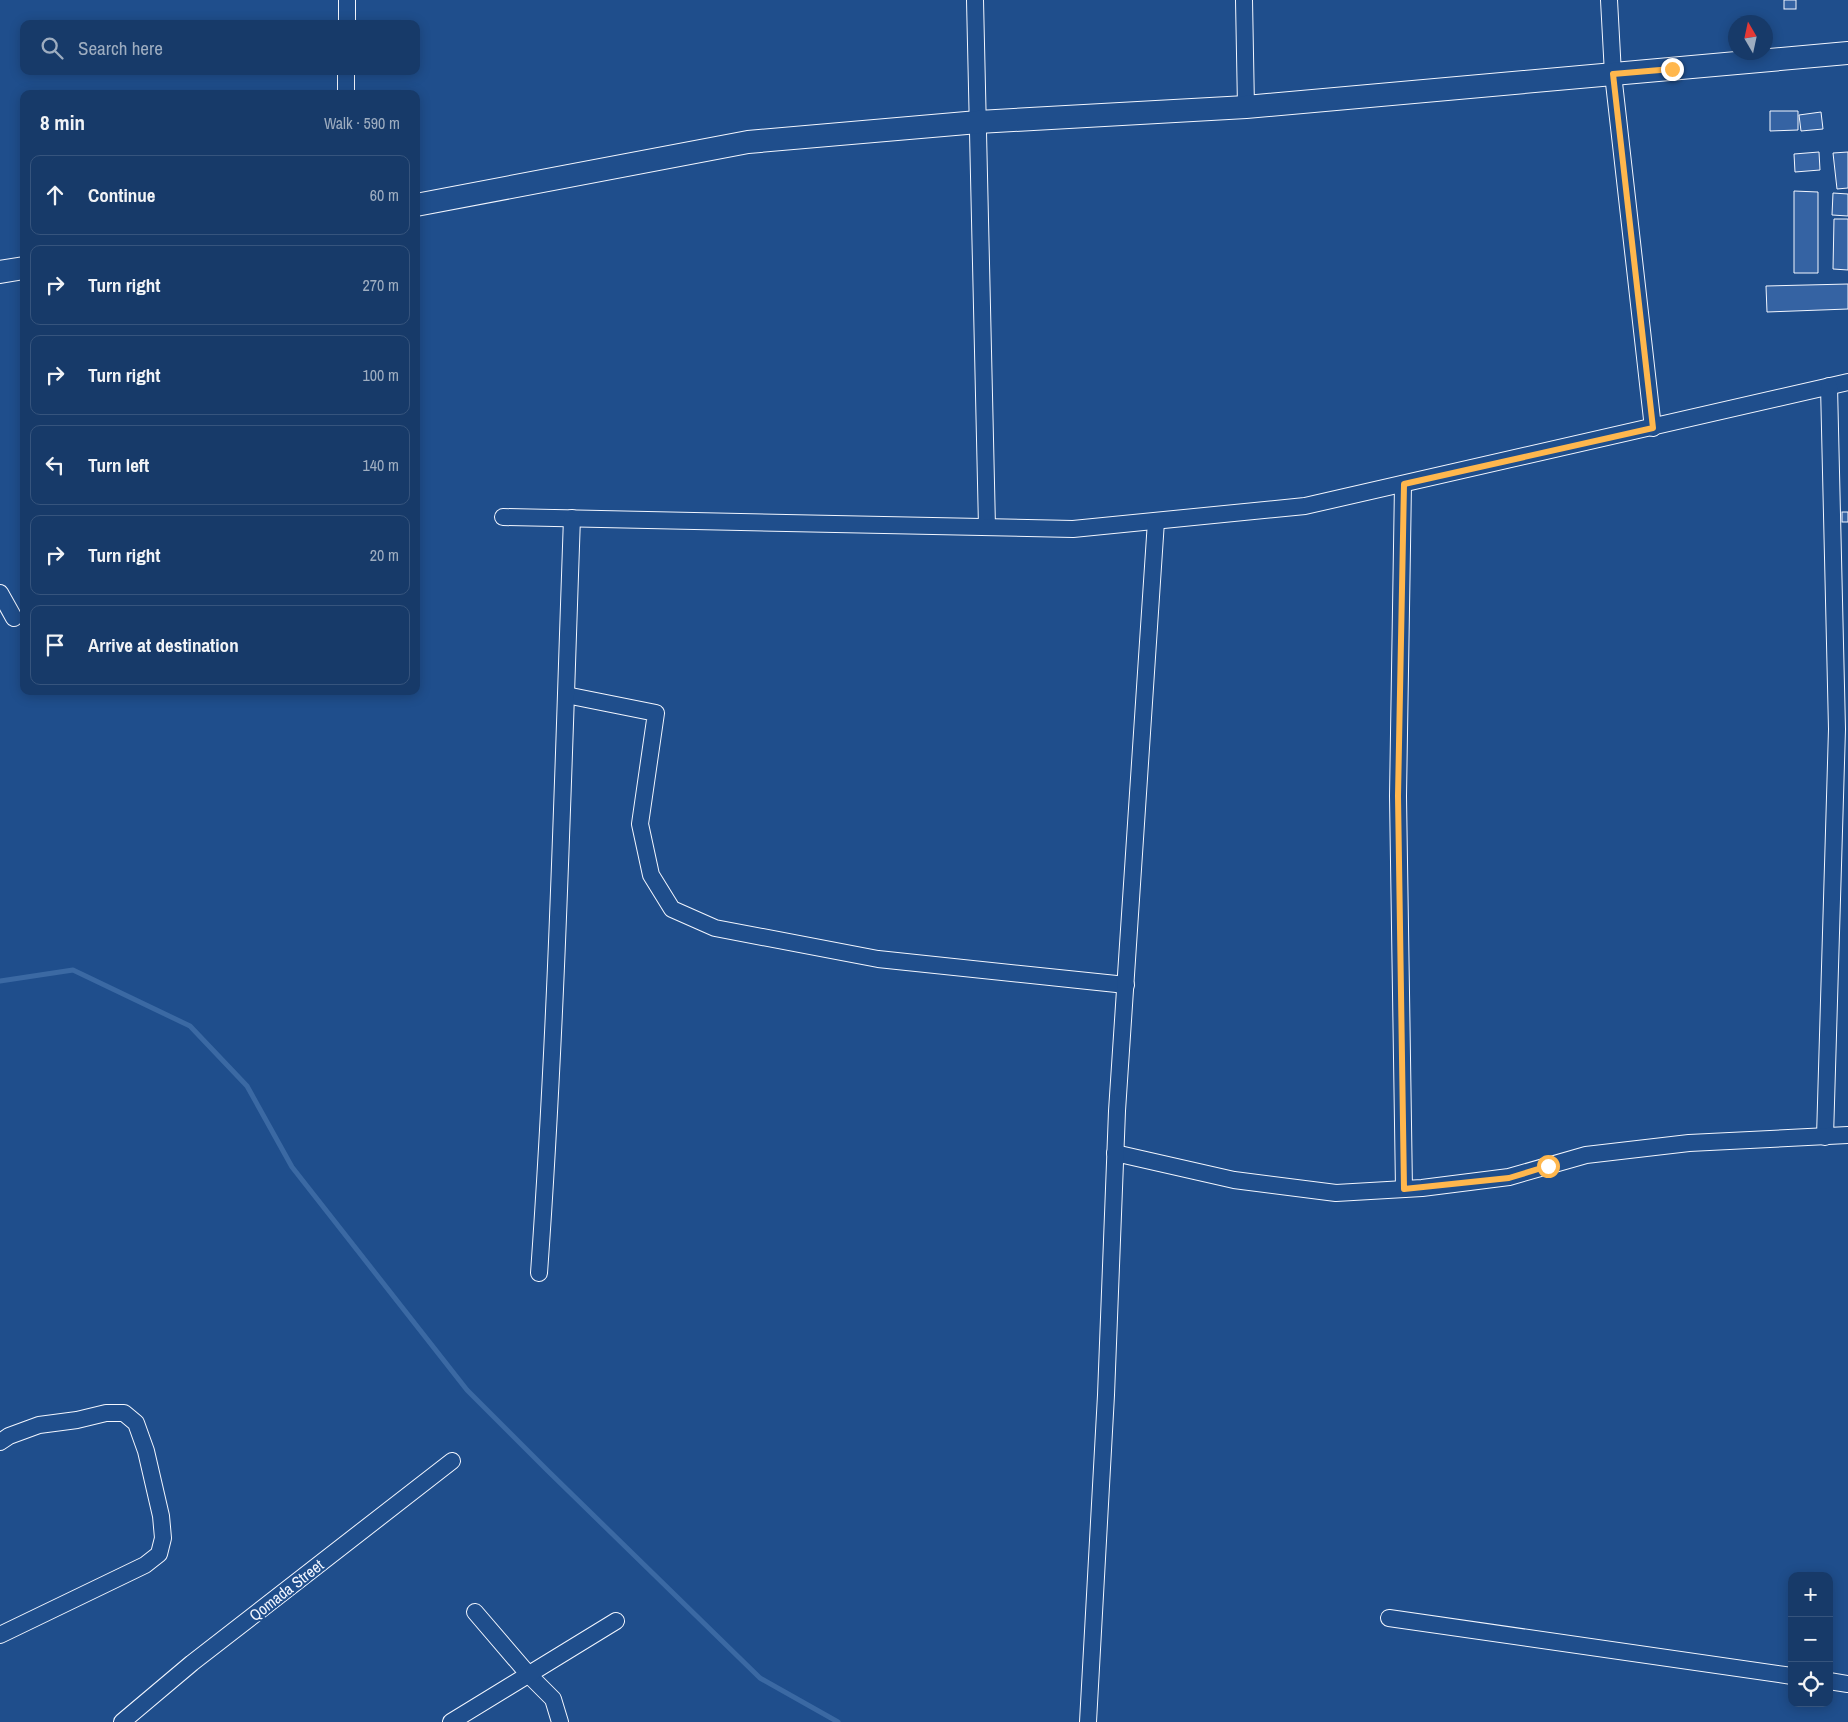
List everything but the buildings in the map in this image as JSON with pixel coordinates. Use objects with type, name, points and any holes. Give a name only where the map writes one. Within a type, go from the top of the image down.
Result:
[{"type":"street","points":[[347,0],[347,20]]},
{"type":"street","points":[[975,0],[987,527]]},
{"type":"street","points":[[1244,0],[1246,107]]},
{"type":"street","points":[[1609,0],[1613,74],[1653,428]]},
{"type":"street","points":[[420,204],[748,142],[978,122],[1246,107],[1848,54]]},
{"type":"street","points":[[346,75],[346,90]]},
{"type":"street","points":[[0,272],[20,269]]},
{"type":"street","points":[[503,517],[1073,529],[1156,521],[1305,506],[1848,382]]},
{"type":"street","points":[[1825,1137],[1837,729],[1829,386]]},
{"type":"street","points":[[1404,484],[1398,796],[1404,1189]]},
{"type":"street","points":[[539,1273],[547,1158],[557,947],[572,518]]},
{"type":"street","points":[[1088,1722],[1106,1395],[1115,1153],[1156,521]]},
{"type":"street","points":[[0,593],[14,618]]},
{"type":"street","points":[[566,695],[656,713],[640,824],[651,875],[672,908],[715,928],[878,959],[1126,985]]},
{"type":"street","points":[[1115,1153],[1234,1180],[1336,1193],[1404,1189],[1509,1178],[1586,1155],[1689,1143],[1848,1135]]},
{"type":"street","points":[[0,1442],[9,1436],[39,1425],[77,1420],[106,1413],[124,1413],[136,1423],[146,1451],[161,1516],[163,1538],[158,1554],[145,1565],[0,1635]]},
{"type":"street","name":"Qomada Street","points":[[122,1722],[192,1663],[452,1461]]},
{"type":"street","points":[[475,1612],[554,1700],[560,1722]]},
{"type":"street","points":[[1389,1618],[1788,1675]]},
{"type":"street","points":[[451,1722],[616,1621]]},
{"type":"street","points":[[1833,1682],[1848,1684]]},
{"type":"waterway","points":[[0,981],[73,970],[190,1026],[247,1086],[292,1167],[467,1390],[760,1678],[838,1722]]},
{"type":"route","points":[[1548,1166],[1509,1178],[1404,1189],[1398,796],[1404,484],[1653,428],[1613,74],[1672,69]]}]
